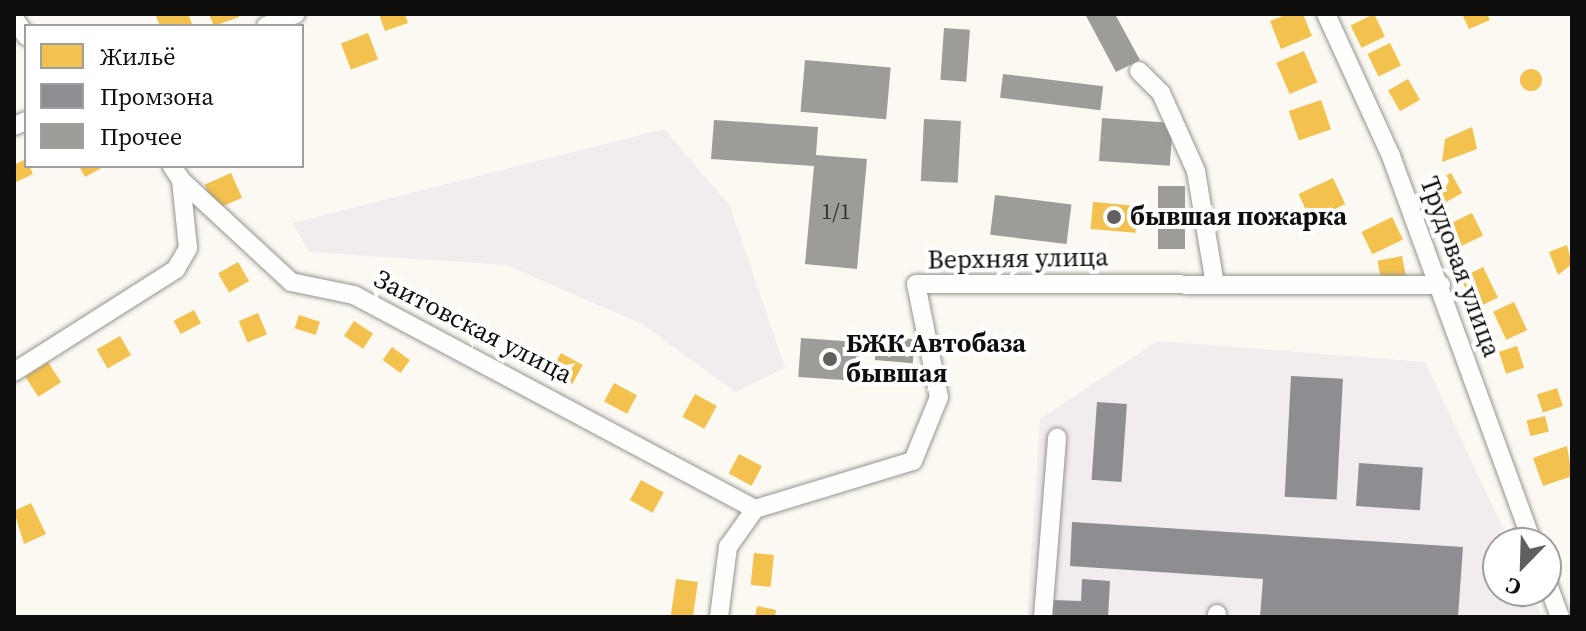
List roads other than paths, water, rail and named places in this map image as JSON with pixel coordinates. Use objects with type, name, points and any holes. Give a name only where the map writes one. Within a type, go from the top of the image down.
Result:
[{"type":"street","points":[[271,24],[296,14]]},
{"type":"street","name":"Трудовая улица","points":[[1326,14],[1441,285],[1527,527]]},
{"type":"street","points":[[1139,71],[1161,93],[1196,171],[1215,284]]},
{"type":"street","name":"Заитовская улица","points":[[14,372],[176,269],[188,248],[177,173]]},
{"type":"street","name":"Заитовская улица","points":[[177,173],[291,282],[354,295],[755,509]]},
{"type":"street","name":"Верхняя улица","points":[[755,509],[913,461],[939,397],[916,284],[1441,285]]},
{"type":"street","points":[[1043,617],[1057,438]]},
{"type":"street","points":[[719,617],[728,547],[755,509]]},
{"type":"place","name":"бывшая пожарка","points":[[1114,217]]},
{"type":"place","name":"БЖК Автобаза бывшая","points":[[830,359]]}]
